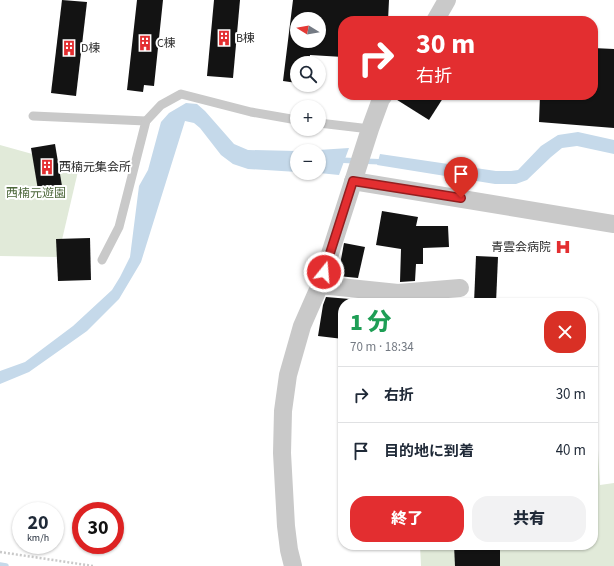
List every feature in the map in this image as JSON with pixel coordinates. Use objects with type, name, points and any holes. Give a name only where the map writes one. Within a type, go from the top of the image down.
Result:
[{"type":"street","points":[[438,16],[447,0]]},
{"type":"street","points":[[293,566],[286,526],[282,453],[283,411],[288,375],[302,326],[320,285],[381,100]]},
{"type":"street","points":[[353,181],[614,224]]},
{"type":"street","points":[[320,285],[398,293],[460,288]]},
{"type":"lane","points":[[102,260],[119,227],[146,121],[161,105],[181,94],[251,112],[290,119]]},
{"type":"lane","points":[[33,116],[146,121]]},
{"type":"lane","points":[[326,126],[368,136]]},
{"type":"path","points":[[0,552],[94,566]]},
{"type":"green space","name":"西楠元遊園","points":[[0,145],[79,167],[58,257],[0,256]]},
{"type":"green space","points":[[598,450],[600,485],[614,483],[614,566],[421,566],[420,550],[598,550]]},
{"type":"water","points":[[186,103],[197,104],[234,144],[248,150],[290,151],[290,172],[248,169],[233,164],[221,155],[200,128],[194,123],[185,121],[141,262],[119,299],[87,331],[29,372],[0,384],[0,371],[25,362],[73,326],[112,290],[130,257],[139,186],[148,170],[161,122],[169,113]]},
{"type":"water","points":[[578,132],[614,140],[614,154],[577,146],[562,148],[527,180],[516,184],[495,184],[377,165],[380,154],[496,171],[518,170],[541,146],[558,135]]},
{"type":"water","points":[[349,148],[339,175],[326,174],[326,150]]},
{"type":"building","name":"D棟","points":[[62,0],[87,2],[76,96],[51,93]]},
{"type":"building","name":"C棟","points":[[137,0],[163,0],[154,86],[144,85],[143,92],[127,90]]},
{"type":"building","name":"B棟","points":[[214,0],[240,0],[233,78],[207,76]]},
{"type":"building","points":[[293,0],[389,0],[388,16],[338,16],[338,57],[310,55],[290,56],[290,82],[283,81],[290,24],[290,48],[326,48],[326,12],[292,12]]},
{"type":"building","points":[[598,48],[614,49],[614,128],[539,122],[540,100],[598,100]]},
{"type":"building","points":[[397,100],[442,100],[429,120]]},
{"type":"building","name":"西楠元集会所","points":[[55,144],[62,186],[38,190],[31,148]]},
{"type":"building","points":[[382,211],[418,217],[416,226],[448,226],[449,247],[423,248],[423,264],[416,264],[415,281],[400,282],[401,249],[376,245]]},
{"type":"building","points":[[90,238],[91,280],[58,281],[56,239]]},
{"type":"building","points":[[344,243],[365,247],[358,278],[338,276]]},
{"type":"building","points":[[476,256],[498,257],[496,298],[474,298]]},
{"type":"building","points":[[326,297],[338,298],[338,338],[318,336],[323,305]]},
{"type":"building","points":[[454,550],[500,550],[500,566],[455,566]]},
{"type":"waterway","points":[[337,160],[385,162]]},
{"type":"waterway","points":[[0,565],[6,566]]},
{"type":"place","name":"B棟","points":[[224,38]]},
{"type":"place","name":"C棟","points":[[145,43]]},
{"type":"place","name":"D棟","points":[[69,48]]},
{"type":"place","name":"西楠元集会所","points":[[47,167]]},
{"type":"place","name":"青雲会病院","points":[[563,247]]},
{"type":"route","points":[[324,272],[353,181],[461,198]]}]
